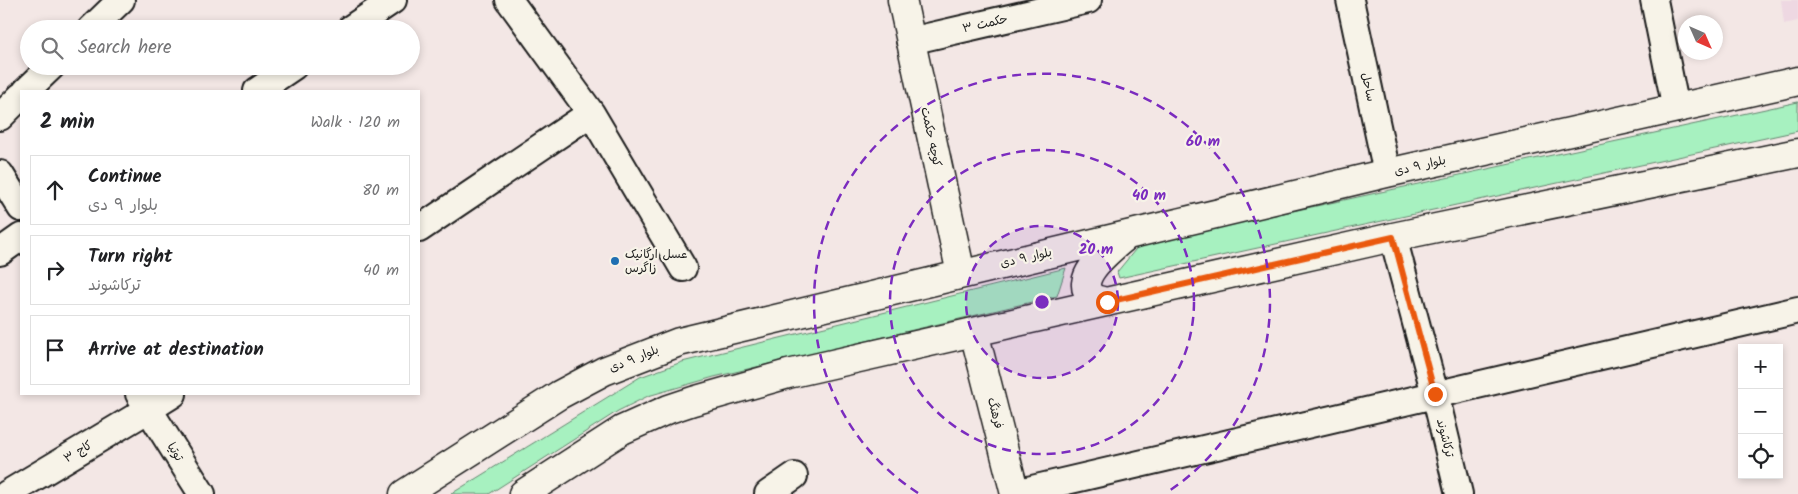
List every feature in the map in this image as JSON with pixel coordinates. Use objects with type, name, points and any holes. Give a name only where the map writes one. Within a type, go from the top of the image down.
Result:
[{"type":"main road","name":"کوچه حکمت","points":[[902,0],[961,274]]},
{"type":"main road","name":"بلوار ۹ دی","points":[[404,494],[559,395],[604,371],[679,342],[1387,173],[1798,81]]},
{"type":"main road","points":[[523,494],[622,430],[669,409],[788,374],[1393,237],[1798,153]]},
{"type":"main road","points":[[1107,302],[1092,297],[1086,288],[1087,275],[1100,259],[1128,234]]},
{"type":"main road","name":"فرهنگ","points":[[974,332],[1015,493]]},
{"type":"street","points":[[100,20],[121,0]]},
{"type":"street","points":[[363,20],[392,0]]},
{"type":"street","points":[[510,0],[591,113],[683,268]]},
{"type":"street","name":"حکمت ۳","points":[[910,41],[1088,0]]},
{"type":"street","name":"ساحل","points":[[1350,0],[1387,173]]},
{"type":"street","points":[[1654,0],[1676,108]]},
{"type":"street","points":[[27,90],[43,75]]},
{"type":"street","points":[[258,90],[281,75]]},
{"type":"street","points":[[0,116],[20,97]]},
{"type":"street","points":[[420,228],[591,113]]},
{"type":"street","points":[[0,174],[20,206]]},
{"type":"street","name":"ترکاشوند","points":[[1393,237],[1435,394],[1459,494]]},
{"type":"street","points":[[0,252],[20,238]]},
{"type":"street","points":[[1015,493],[1798,310]]},
{"type":"street","name":"کاج ۳","points":[[7,494],[144,402],[169,395]]},
{"type":"street","name":"توتیا","points":[[144,402],[202,494]]},
{"type":"street","points":[[768,494],[794,476]]},
{"type":"shaded area","points":[[1781,0],[1798,0],[1798,21],[1784,24]]},
{"type":"green space","points":[[1798,102],[1798,131],[1119,278],[1117,272],[1140,244]]},
{"type":"green space","points":[[1066,268],[1057,296],[714,377],[648,396],[618,411],[489,494],[451,494],[640,377],[682,362]]},
{"type":"place","name":"عسل ارگانیک زاگرس","points":[[615,261]]},
{"type":"route","points":[[1107,302],[1393,237],[1435,394]]}]
